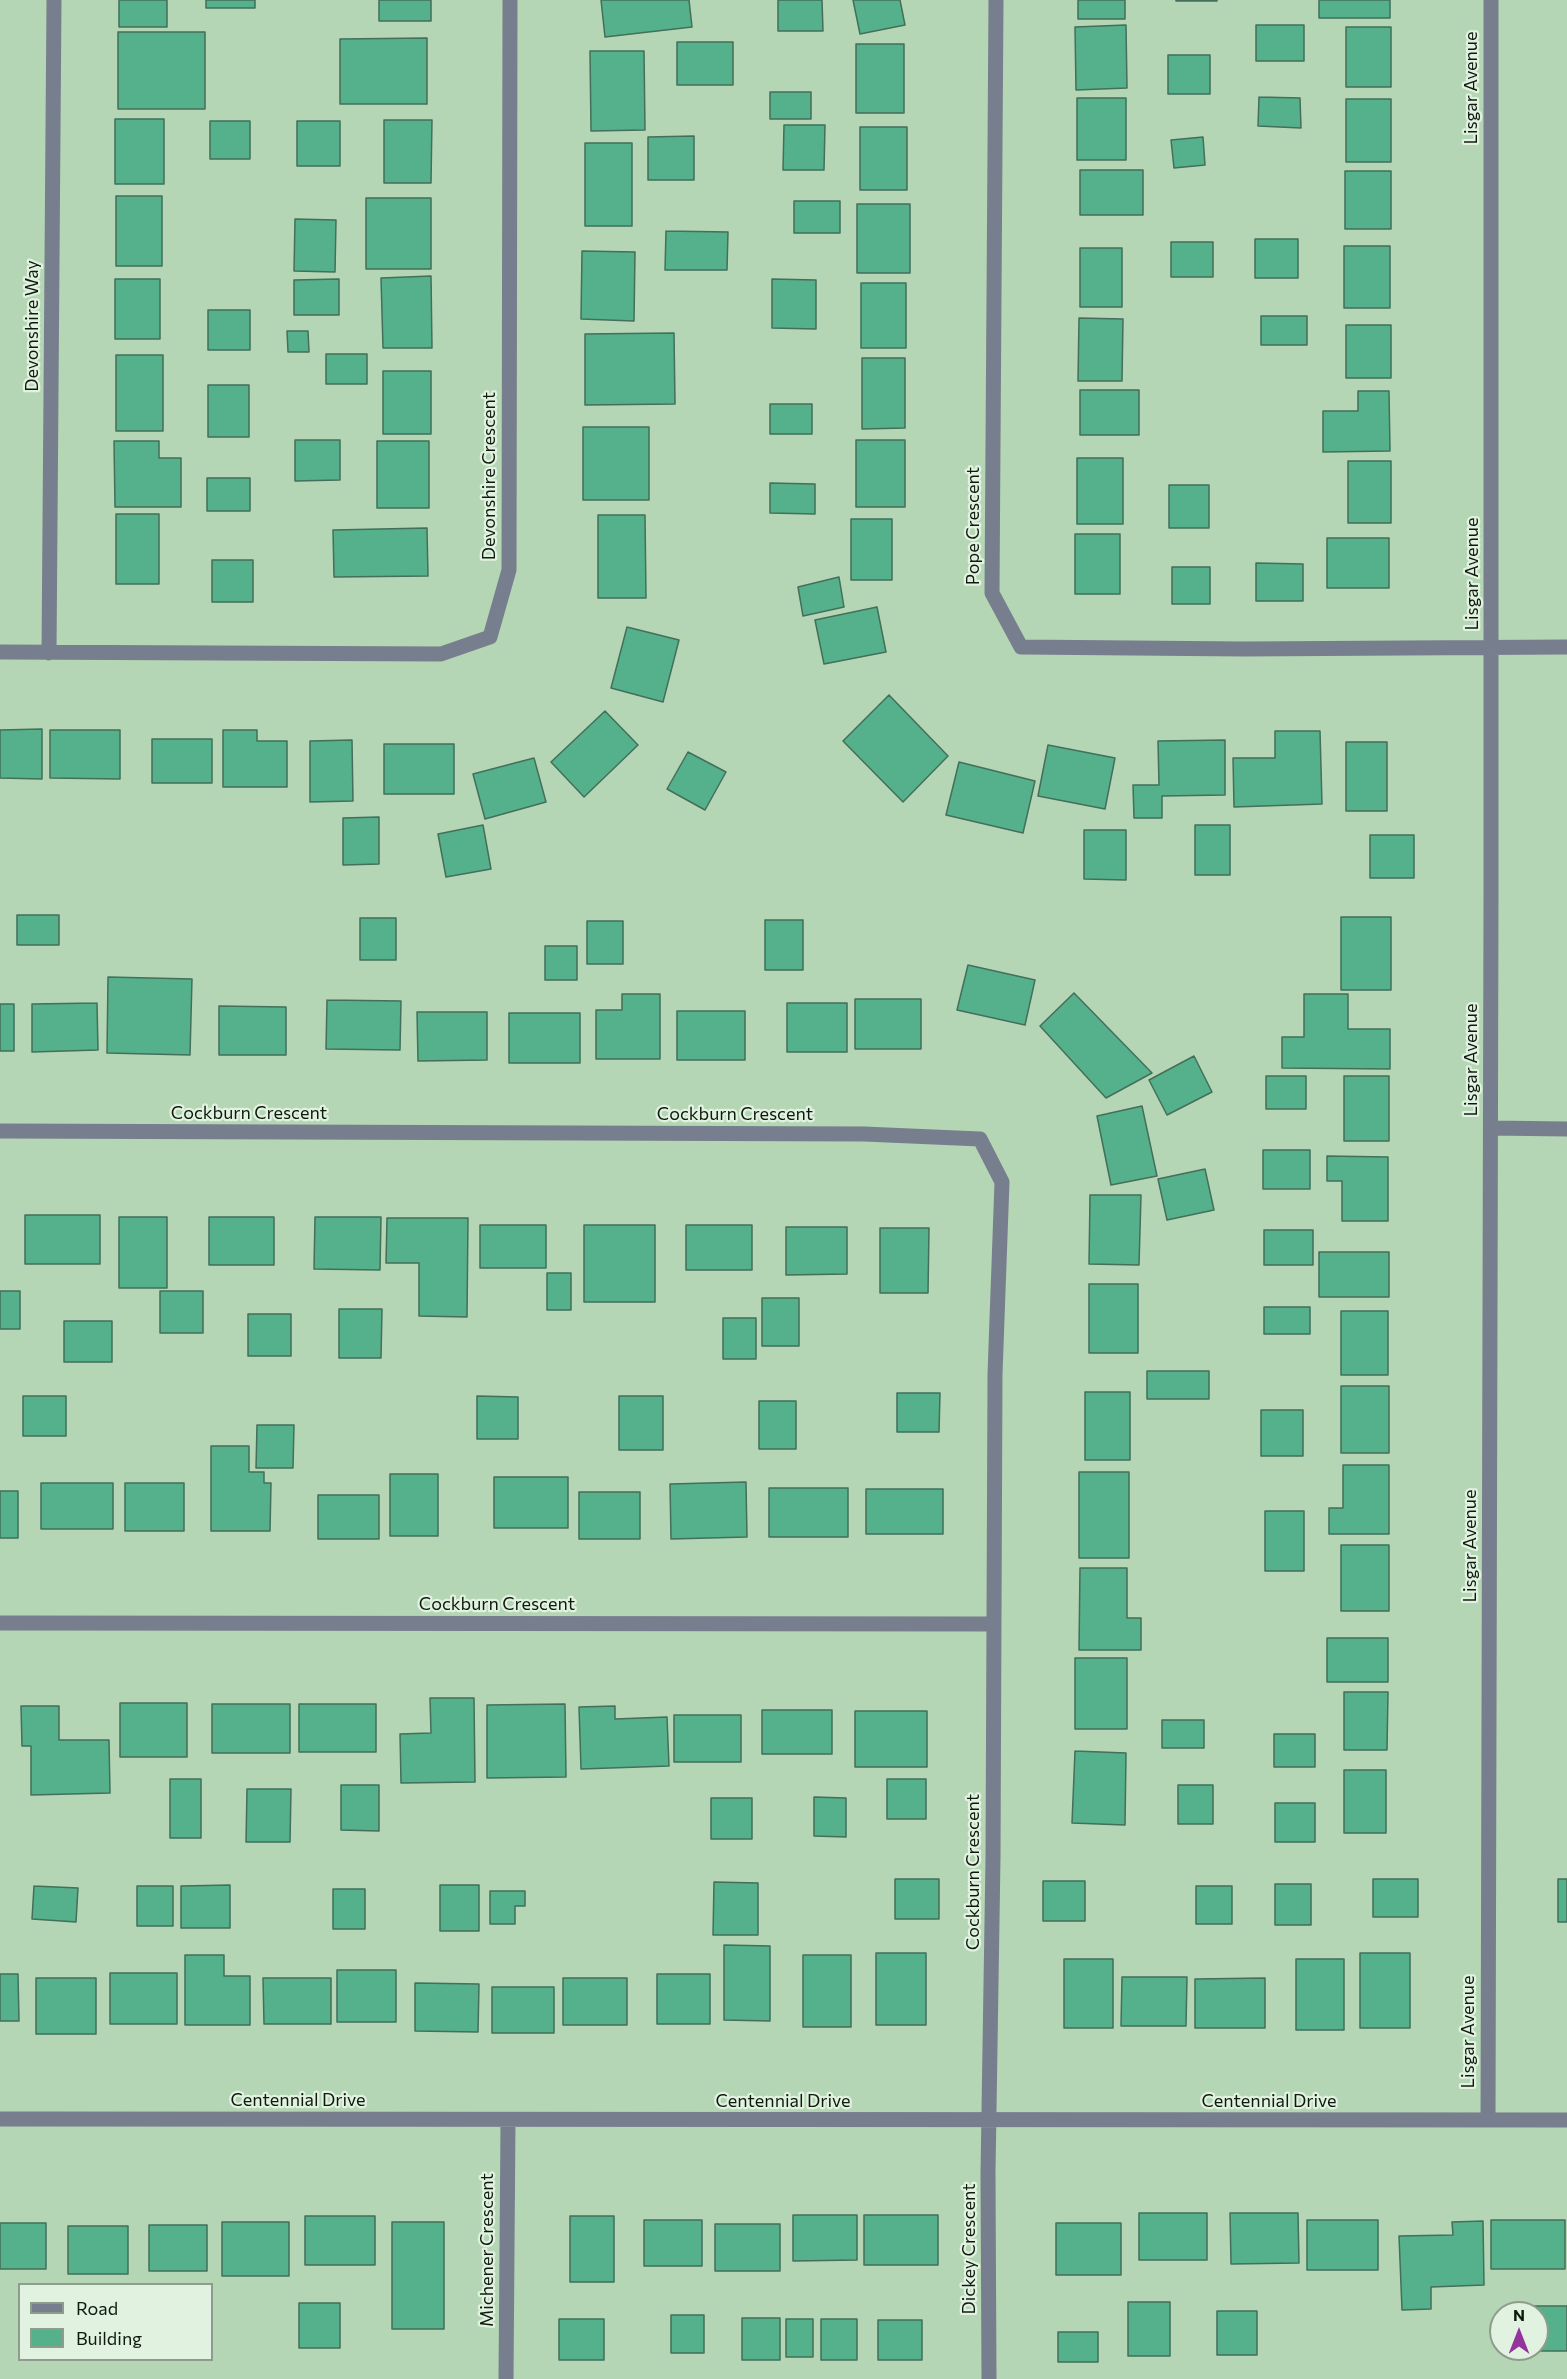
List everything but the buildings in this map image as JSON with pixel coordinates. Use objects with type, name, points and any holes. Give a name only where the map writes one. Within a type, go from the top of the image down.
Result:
[{"type":"street","name":"Devonshire Way","points":[[49,653],[54,0]]},
{"type":"street","name":"Devonshire Crescent","points":[[0,652],[441,654],[490,638],[509,570],[510,0]]},
{"type":"street","name":"Pope Crescent","points":[[996,0],[992,593],[1021,648],[1491,647]]},
{"type":"street","name":"Lisgar Avenue","points":[[1488,2120],[1491,0]]},
{"type":"street","points":[[1491,647],[1567,647]]},
{"type":"street","points":[[1491,1128],[1567,1129]]},
{"type":"street","name":"Cockburn Crescent","points":[[0,1131],[864,1134],[980,1139],[1002,1182],[995,1374],[990,2120]]},
{"type":"street","name":"Cockburn Crescent","points":[[0,1623],[993,1624]]},
{"type":"street","name":"Centennial Drive","points":[[0,2119],[1567,2120]]},
{"type":"street","name":"Dickey Crescent","points":[[989,2379],[990,2120]]},
{"type":"street","name":"Michener Crescent","points":[[507,2379],[508,2121]]}]
